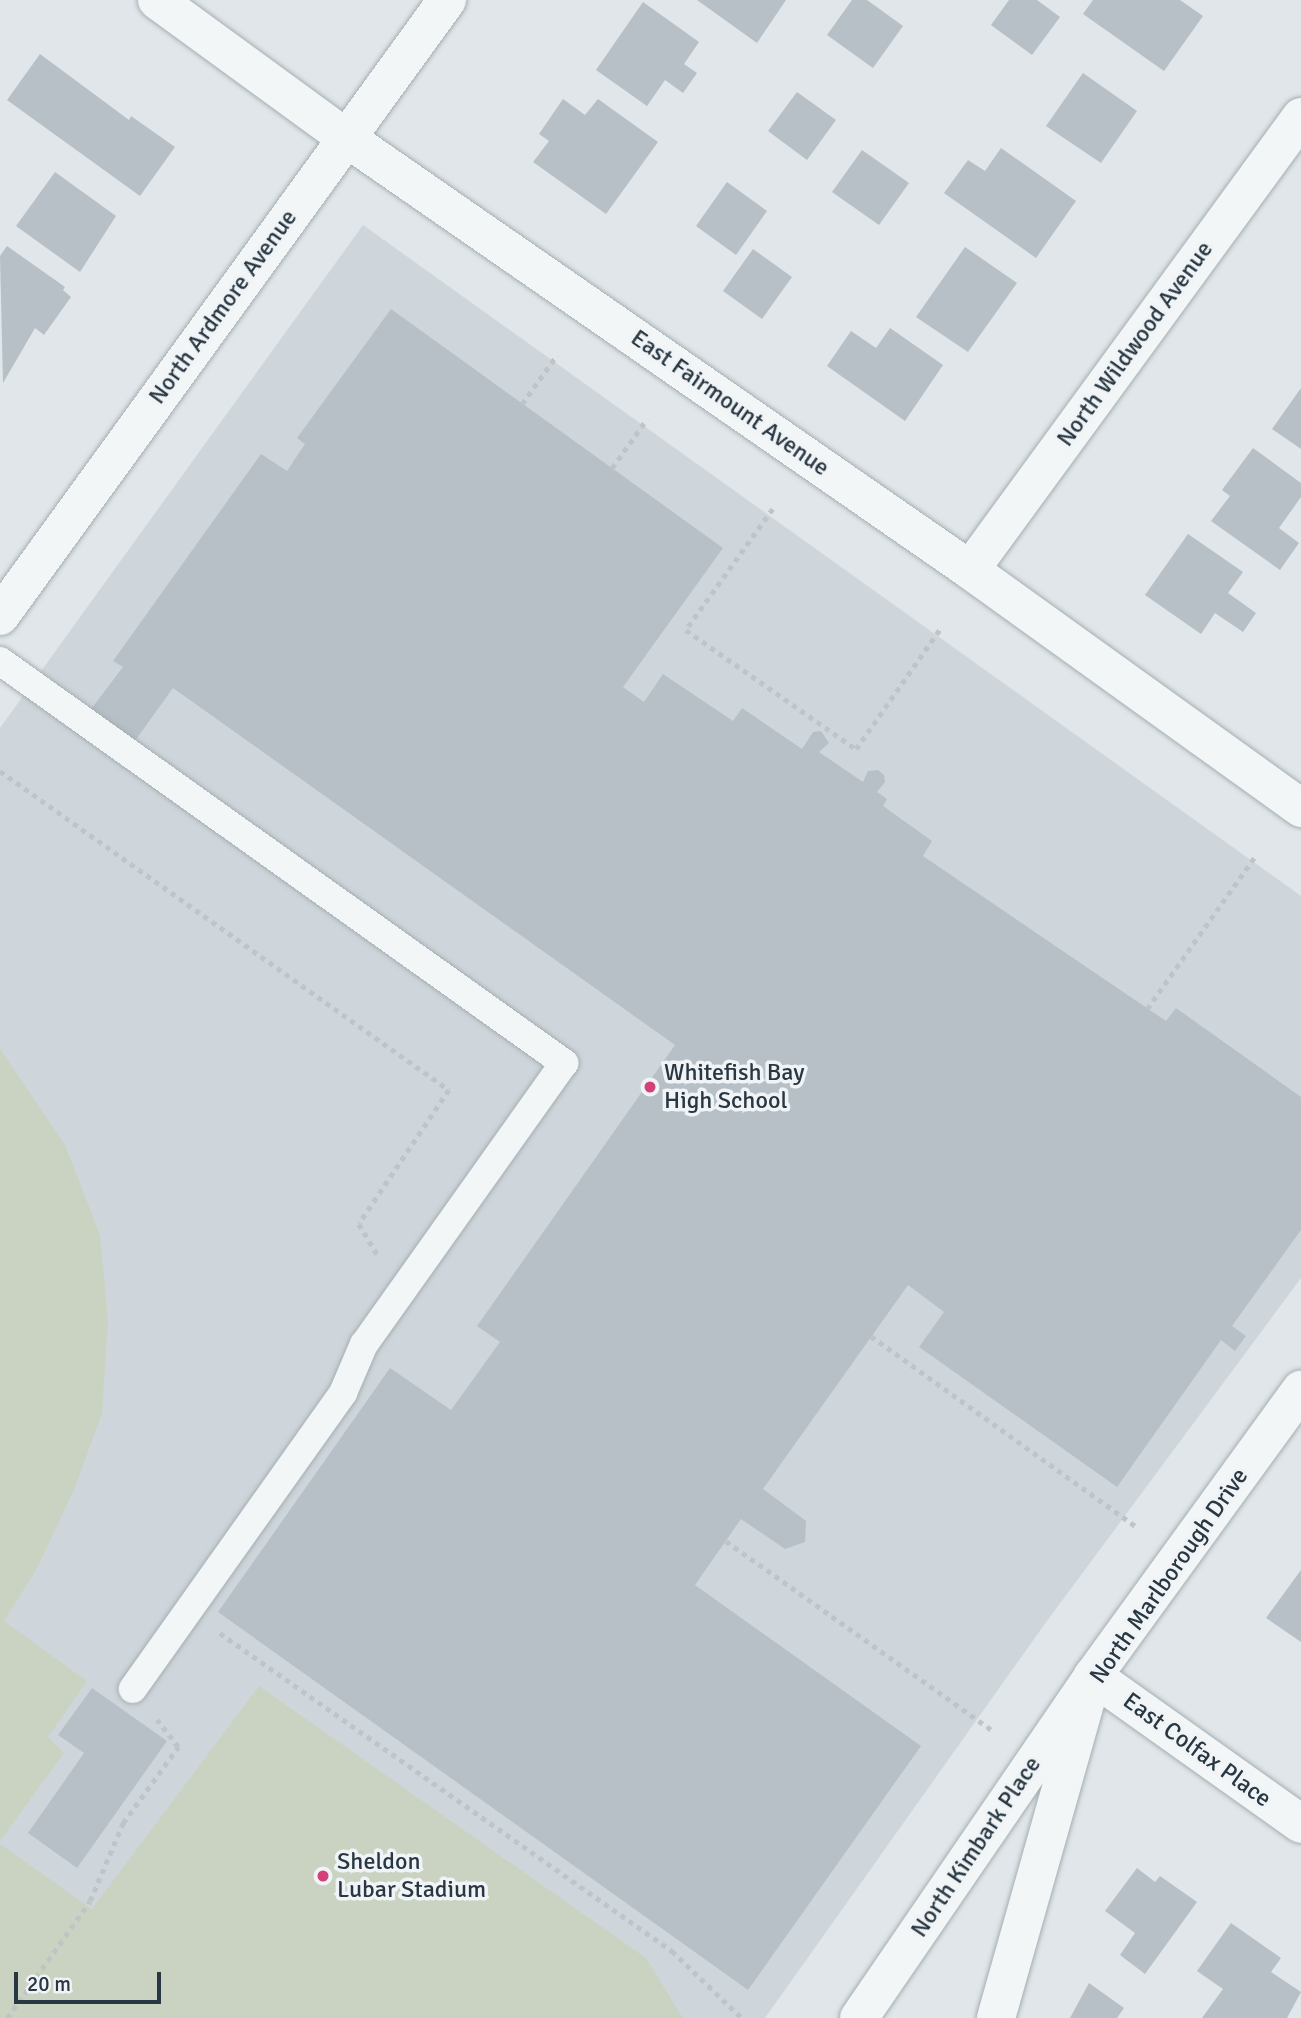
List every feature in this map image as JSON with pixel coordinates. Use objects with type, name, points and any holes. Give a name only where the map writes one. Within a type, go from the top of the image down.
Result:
[{"type":"street","name":"East Fairmount Avenue","points":[[158,0],[345,137],[970,570],[1301,808]]},
{"type":"street","name":"North Ardmore Avenue","points":[[0,616],[447,0]]},
{"type":"street","name":"North Wildwood Avenue","points":[[970,570],[1301,117]]},
{"type":"street","name":"North Marlborough Drive","points":[[996,2018],[1093,1676],[1301,1390]]},
{"type":"street","name":"East Colfax Place","points":[[1093,1676],[1301,1824]]},
{"type":"street","name":"North Kimbark Place","points":[[859,2018],[1093,1676]]},
{"type":"lane","points":[[0,661],[564,1063],[364,1344],[344,1392],[132,1689]]},
{"type":"path","points":[[522,404],[557,355]]},
{"type":"path","points":[[612,468],[647,419]]},
{"type":"path","points":[[773,509],[686,631],[856,749],[940,629]]},
{"type":"path","points":[[0,771],[449,1090],[359,1224],[400,1293]]},
{"type":"path","points":[[1147,1009],[1256,855]]},
{"type":"path","points":[[871,1336],[1139,1528]]},
{"type":"path","points":[[726,1541],[993,1731]]},
{"type":"path","points":[[188,1611],[671,1951],[742,2018]]},
{"type":"path","points":[[7,2018],[90,1901],[123,1823],[178,1747],[132,1689]]},
{"type":"shaded area","name":"Whitefish Bay High School","points":[[363,225],[1301,896],[1301,1278],[1044,1625],[765,2018],[0,2018],[0,728]]},
{"type":"green space","points":[[0,1049],[65,1145],[100,1235],[108,1320],[102,1413],[74,1490],[36,1570],[4,1621],[87,1681],[48,1737],[64,1753],[0,1841]]},
{"type":"green space","name":"Sheldon Lubar Stadium","points":[[259,1686],[646,1958],[683,2018],[0,2018],[0,1844],[92,1909]]},
{"type":"building","points":[[697,0],[786,0],[757,43]]},
{"type":"building","points":[[852,0],[867,0],[903,26],[873,68],[827,35]]},
{"type":"building","points":[[1009,0],[1037,0],[1060,17],[1032,55],[991,25]]},
{"type":"building","points":[[1093,0],[1180,0],[1203,16],[1164,71],[1083,14]]},
{"type":"building","points":[[643,2],[699,42],[684,64],[697,73],[683,93],[665,80],[647,106],[596,70]]},
{"type":"building","points":[[40,54],[129,120],[131,116],[175,147],[140,196],[7,100]]},
{"type":"building","points":[[1083,73],[1137,111],[1101,163],[1046,126]]},
{"type":"building","points":[[797,92],[836,120],[807,160],[768,131]]},
{"type":"building","points":[[563,99],[585,115],[598,99],[658,142],[606,214],[533,162],[549,141],[539,134]]},
{"type":"building","points":[[1001,148],[1076,201],[1036,258],[944,193],[968,160],[985,171]]},
{"type":"building","points":[[862,150],[909,183],[879,225],[832,192]]},
{"type":"building","points":[[55,172],[116,216],[80,272],[16,226]]},
{"type":"building","points":[[727,182],[767,211],[736,255],[696,226]]},
{"type":"building","points":[[7,246],[65,287],[63,290],[71,297],[44,335],[35,328],[3,383],[0,256]]},
{"type":"building","points":[[965,247],[1017,283],[968,352],[916,317]]},
{"type":"building","points":[[753,249],[792,277],[762,319],[723,291]]},
{"type":"building","points":[[391,309],[723,548],[623,687],[644,702],[663,674],[733,721],[742,708],[802,749],[813,732],[821,731],[829,743],[819,752],[863,782],[868,771],[878,770],[884,775],[885,782],[877,792],[887,799],[883,806],[932,841],[923,856],[1166,1021],[1176,1008],[1301,1097],[1301,1230],[1232,1326],[1246,1336],[1235,1351],[1221,1340],[1117,1487],[919,1347],[944,1312],[908,1285],[763,1489],[806,1521],[805,1542],[785,1549],[741,1519],[695,1585],[921,1746],[748,1990],[218,1612],[390,1368],[451,1410],[500,1342],[477,1326],[675,1045],[173,688],[132,745],[88,713],[123,667],[113,661],[261,454],[287,471],[305,444],[297,438]]},
{"type":"building","points":[[890,328],[943,365],[905,421],[827,366],[851,331],[876,348]]},
{"type":"building","points":[[1301,388],[1301,449],[1272,429]]},
{"type":"building","points":[[1253,448],[1301,483],[1301,497],[1279,528],[1299,543],[1280,570],[1211,521],[1230,496],[1222,490]]},
{"type":"building","points":[[1188,534],[1243,572],[1228,593],[1256,613],[1243,632],[1215,613],[1201,634],[1145,595]]},
{"type":"building","points":[[1301,1570],[1301,1642],[1266,1618]]},
{"type":"building","points":[[92,1688],[167,1741],[77,1868],[28,1833],[84,1753],[58,1735]]},
{"type":"building","points":[[1137,1868],[1155,1882],[1160,1876],[1197,1902],[1145,1974],[1120,1955],[1135,1933],[1105,1911]]},
{"type":"building","points":[[1231,1923],[1281,1958],[1271,1972],[1301,1992],[1287,2018],[1202,2018],[1223,1989],[1197,1971]]},
{"type":"building","points":[[1089,1983],[1124,2008],[1117,2018],[1070,2018]]},
{"type":"place","name":"Whitefish Bay High School","points":[[650,1087]]},
{"type":"place","name":"Sheldon Lubar Stadium","points":[[323,1876]]}]
